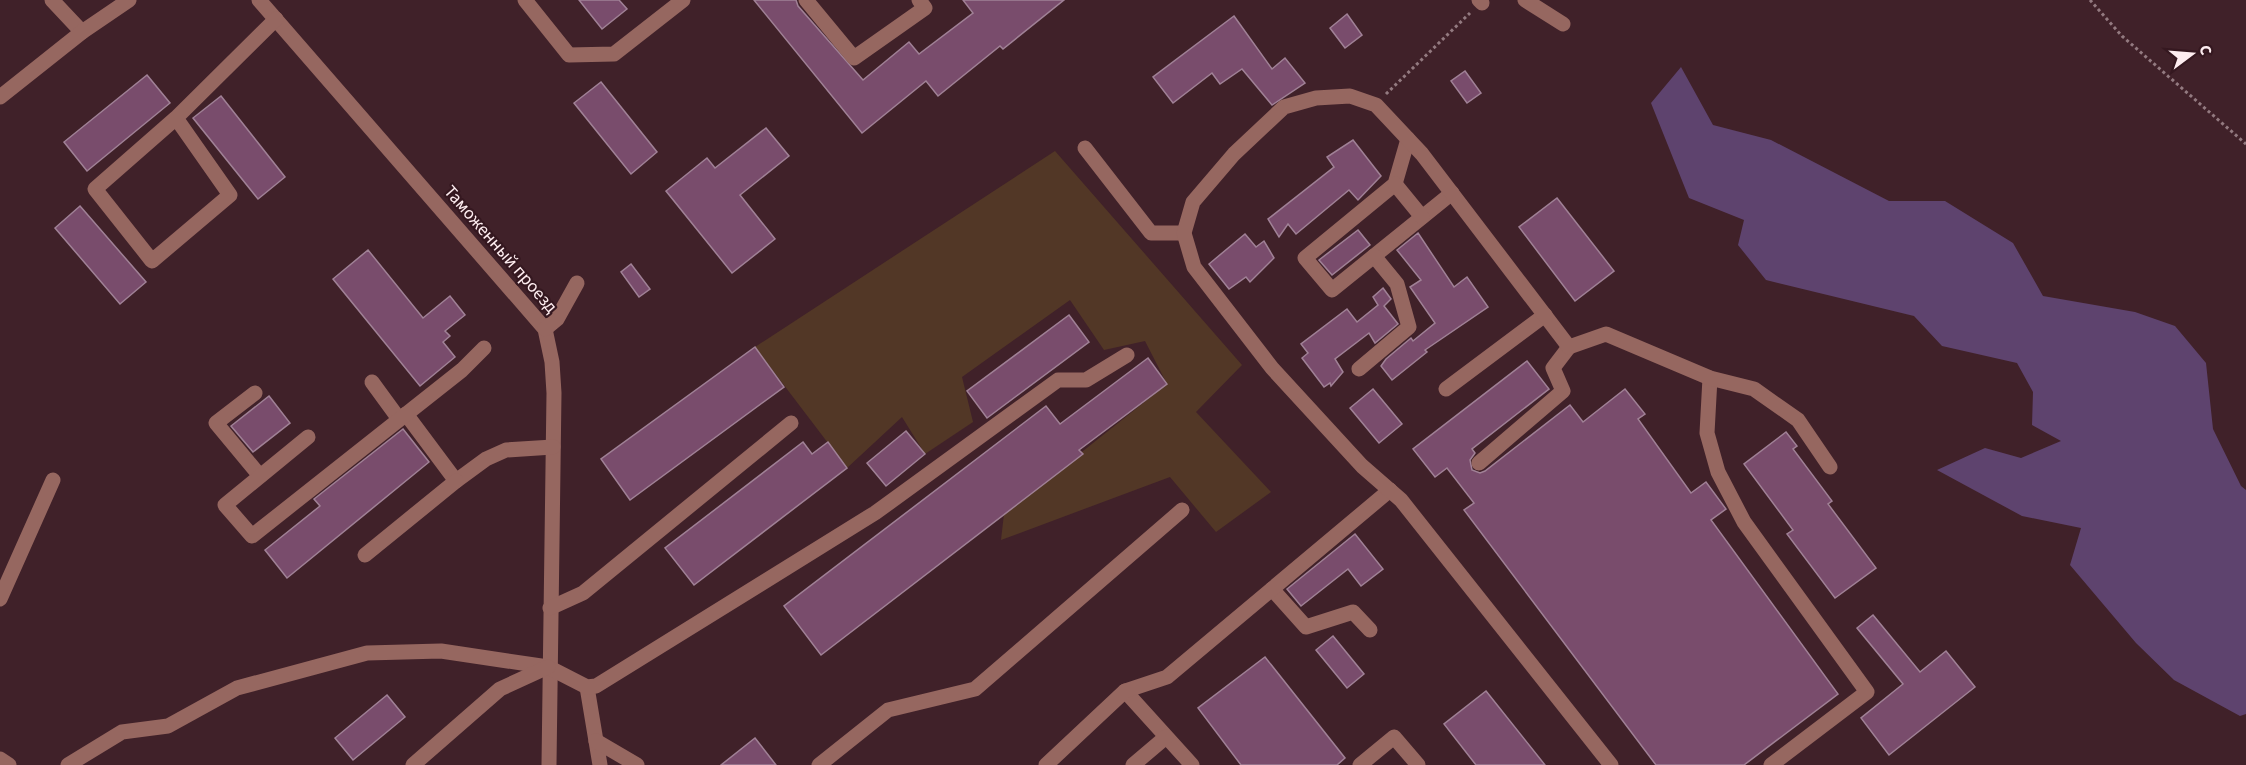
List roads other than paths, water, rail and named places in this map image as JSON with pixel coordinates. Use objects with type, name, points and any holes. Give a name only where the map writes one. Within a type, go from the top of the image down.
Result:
[{"type":"street","points":[[52,0],[82,32]]},
{"type":"street","points":[[0,97],[82,32],[129,0]]},
{"type":"street","name":"Таможенный проезд","points":[[259,0],[546,329],[552,362],[553,447],[548,667],[549,765]]},
{"type":"street","points":[[525,0],[569,55],[614,54],[683,0]]},
{"type":"street","points":[[806,0],[854,58],[925,8],[919,0]]},
{"type":"street","points":[[1525,0],[1563,24]]},
{"type":"street","points":[[176,117],[230,195],[152,261],[94,189],[176,117],[276,19]]},
{"type":"street","points":[[1569,348],[1452,193],[1408,139],[1376,105],[1350,96],[1316,98],[1284,107],[1234,154],[1193,202],[1184,233],[1194,267],[1272,368],[1362,466],[1390,489],[1409,509],[1611,765]]},
{"type":"street","points":[[1408,139],[1395,184],[1305,258],[1332,290],[1452,193]]},
{"type":"street","points":[[1085,148],[1152,233],[1184,233]]},
{"type":"street","points":[[1395,184],[1422,217]]},
{"type":"street","points":[[1359,369],[1409,327],[1397,284],[1374,256]]},
{"type":"street","points":[[546,329],[557,320],[577,283]]},
{"type":"street","points":[[1446,389],[1545,315]]},
{"type":"street","points":[[1479,463],[1563,391],[1553,368],[1569,348],[1606,334],[1710,378],[1754,389],[1798,420],[1830,467]]},
{"type":"street","points":[[308,436],[225,505],[252,536],[462,370],[484,348]]},
{"type":"street","points":[[68,765],[122,732],[168,726],[237,688],[367,653],[441,651],[548,667],[587,687],[596,686],[875,513],[1058,380],[1086,380],[1127,355]]},
{"type":"street","points":[[1710,378],[1707,433],[1718,472],[1744,522],[1867,692],[1771,765]]},
{"type":"street","points":[[372,382],[456,481]]},
{"type":"street","points":[[255,393],[216,423],[260,476]]},
{"type":"street","points":[[550,608],[583,593],[791,423]]},
{"type":"street","points":[[365,555],[486,459],[506,450],[553,447]]},
{"type":"street","points":[[0,599],[53,480]]},
{"type":"street","points":[[1046,765],[1125,691],[1167,677],[1390,489]]},
{"type":"street","points":[[819,765],[888,710],[975,688],[1182,510]]},
{"type":"street","points":[[1272,589],[1306,627],[1353,612],[1370,630]]},
{"type":"street","points":[[413,765],[500,689],[548,667]]},
{"type":"street","points":[[587,687],[600,765]]},
{"type":"street","points":[[1125,691],[1192,765]]},
{"type":"street","points":[[1133,765],[1166,737]]},
{"type":"street","points":[[1359,765],[1394,737],[1418,765]]},
{"type":"street","points":[[596,741],[637,765]]},
{"type":"street","points":[[0,759],[9,765]]}]
